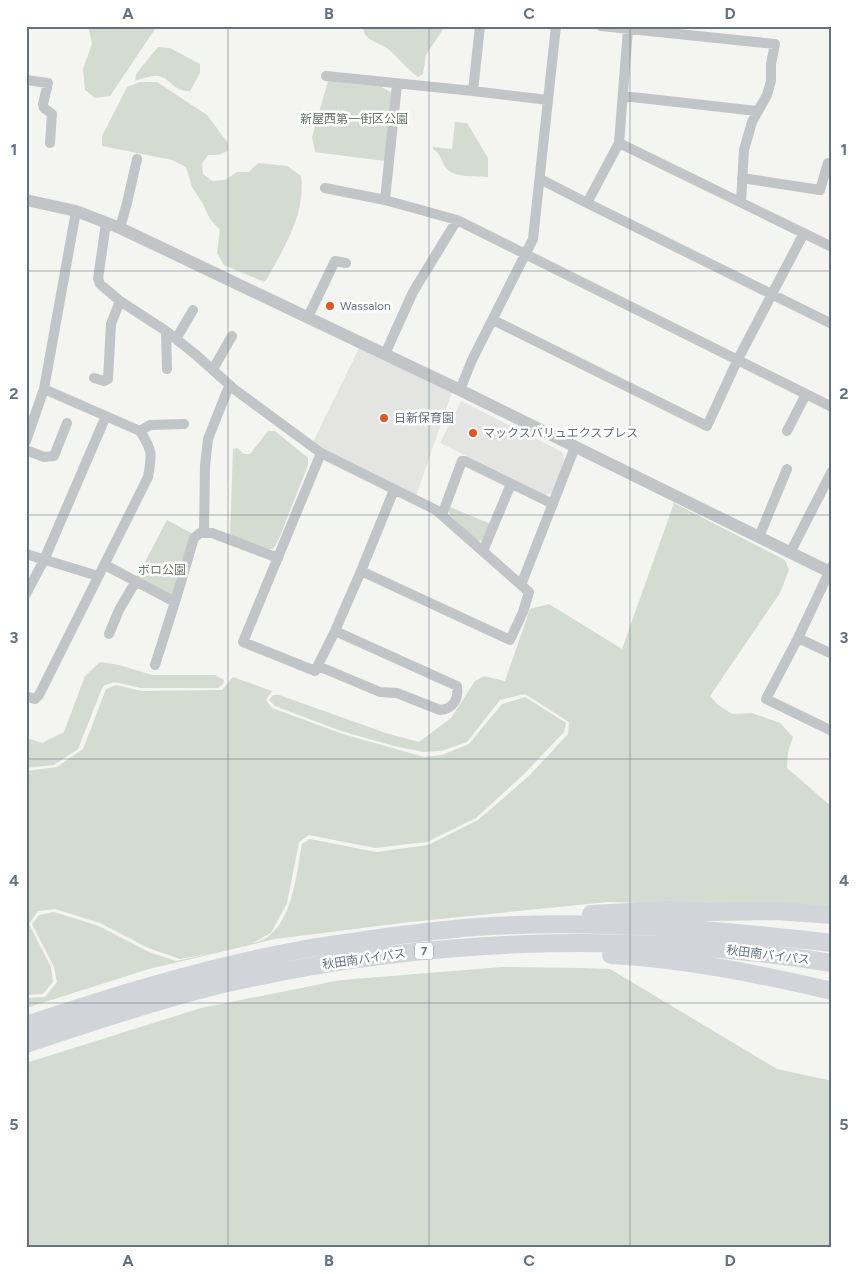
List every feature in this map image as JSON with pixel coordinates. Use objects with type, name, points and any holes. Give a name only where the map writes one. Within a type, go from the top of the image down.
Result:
[{"type":"highway","points":[[472,927],[495,919],[670,910],[705,912],[776,910],[832,915]]},
{"type":"highway","name":"秋田南バイパス","points":[[26,1026],[94,1002],[158,984],[300,950],[472,927],[576,924],[647,925],[732,931],[832,943]]},
{"type":"highway","name":"秋田南バイパス","points":[[26,1044],[90,1022],[215,986],[291,970],[364,958],[473,946],[581,943],[660,944],[732,950],[832,963]]},
{"type":"highway","points":[[473,946],[492,952],[557,952],[668,960],[780,979],[832,991]]},
{"type":"street","points":[[473,91],[480,26]]},
{"type":"street","points":[[460,390],[472,360],[533,239],[556,26]]},
{"type":"street","points":[[601,26],[775,44],[771,64],[771,81],[767,95],[752,122],[744,150],[741,202]]},
{"type":"street","points":[[587,203],[619,143],[628,29]]},
{"type":"street","points":[[326,76],[548,100]]},
{"type":"street","points":[[26,80],[48,83],[43,104],[44,108],[52,114],[50,144]]},
{"type":"street","points":[[385,200],[397,84]]},
{"type":"street","points":[[623,96],[757,111]]},
{"type":"street","points":[[619,143],[832,247]]},
{"type":"street","points":[[120,228],[136,159]]},
{"type":"street","points":[[742,178],[820,190],[828,163]]},
{"type":"street","points":[[540,179],[832,324]]},
{"type":"street","points":[[325,188],[385,200],[457,220],[832,407]]},
{"type":"street","points":[[26,200],[76,211],[120,228],[460,390],[790,553],[831,570],[766,699],[832,732]]},
{"type":"street","points":[[26,441],[44,388],[76,211]]},
{"type":"street","points":[[385,354],[413,292],[457,220]]},
{"type":"street","points":[[106,223],[98,279],[100,284],[166,331],[231,386],[321,453],[442,515],[529,592],[523,612],[510,640],[361,572]]},
{"type":"street","points":[[493,320],[707,426],[738,359],[804,233]]},
{"type":"street","points":[[308,317],[334,261],[346,262]]},
{"type":"street","points":[[94,378],[104,381],[108,379],[111,324],[120,300]]},
{"type":"street","points":[[176,339],[194,310]]},
{"type":"street","points":[[166,331],[167,369]]},
{"type":"street","points":[[213,369],[232,336]]},
{"type":"street","points":[[204,532],[205,466],[208,439],[227,391],[231,386]]},
{"type":"street","points":[[26,696],[35,698],[39,695],[148,477],[152,454],[140,431],[44,388]]},
{"type":"street","points":[[787,431],[806,394]]},
{"type":"street","points":[[26,594],[44,560],[106,416]]},
{"type":"street","points":[[26,450],[44,457],[54,456],[67,423]]},
{"type":"street","points":[[140,431],[150,425],[184,424]]},
{"type":"street","points":[[521,585],[575,447]]},
{"type":"street","points":[[321,453],[243,642],[314,671],[361,572],[394,490]]},
{"type":"street","points":[[442,515],[462,461],[553,504]]},
{"type":"street","points":[[758,537],[787,469]]},
{"type":"street","points":[[790,553],[832,471]]},
{"type":"street","points":[[483,550],[511,484]]},
{"type":"street","points":[[155,665],[194,538],[200,533],[212,533],[278,558]]},
{"type":"street","points":[[26,554],[98,576]]},
{"type":"street","points":[[105,565],[175,602]]},
{"type":"street","points":[[109,634],[119,610],[136,581]]},
{"type":"street","points":[[318,666],[380,692],[397,693],[440,710],[447,710],[453,706],[458,692],[457,686],[335,630]]},
{"type":"street","points":[[798,638],[832,654]]},
{"type":"shaded area","name":"日新保育園","points":[[359,348],[452,392],[416,496],[312,444]]},
{"type":"shaded area","points":[[461,401],[562,452],[565,460],[553,492],[546,495],[440,443]]},
{"type":"green space","points":[[88,26],[157,26],[110,96],[95,98],[85,90],[83,69],[92,44]]},
{"type":"green space","points":[[363,26],[445,26],[426,55],[423,74],[418,77],[388,49],[369,38]]},
{"type":"green space","points":[[158,47],[170,48],[200,64],[200,73],[190,91],[184,91],[159,76],[135,81],[136,74]]},
{"type":"green space","name":"新屋西第一街区公園","points":[[328,81],[382,87],[392,93],[385,161],[315,152],[312,137]]},
{"type":"green space","points":[[140,82],[157,82],[207,115],[228,143],[228,151],[218,155],[208,155],[202,164],[203,174],[212,181],[225,180],[237,172],[249,172],[258,163],[287,166],[301,176],[302,190],[297,217],[287,242],[264,282],[224,265],[217,253],[220,230],[210,219],[192,187],[186,167],[172,160],[102,146],[102,136],[127,87]]},
{"type":"green space","points":[[455,122],[467,123],[488,158],[488,177],[466,176],[450,171],[446,168],[438,153],[433,149],[433,147],[452,149]]},
{"type":"green space","points":[[268,431],[275,431],[308,458],[308,465],[278,541],[273,549],[267,549],[230,536],[233,449],[237,448],[244,454],[250,454]]},
{"type":"green space","points":[[674,503],[785,560],[789,570],[780,593],[710,696],[718,705],[732,714],[752,713],[780,723],[793,737],[788,752],[787,768],[832,807],[832,909],[608,902],[410,922],[275,939],[149,969],[26,1008],[26,998],[45,997],[57,982],[54,967],[32,924],[39,915],[54,912],[99,926],[149,952],[176,961],[213,953],[180,959],[148,948],[100,923],[55,909],[38,911],[29,924],[51,967],[53,982],[43,994],[26,995],[26,771],[57,767],[83,749],[106,689],[116,685],[142,691],[222,690],[233,677],[272,691],[266,700],[272,708],[343,734],[424,757],[442,755],[469,744],[502,704],[525,697],[566,723],[564,732],[524,774],[476,818],[427,842],[375,848],[309,835],[299,842],[287,903],[271,933],[252,943],[265,938],[276,929],[284,917],[294,887],[302,844],[310,839],[376,852],[428,845],[478,820],[529,776],[568,734],[569,722],[525,694],[500,700],[467,742],[441,751],[423,752],[341,731],[275,706],[269,700],[273,695],[279,695],[386,733],[419,742],[451,718],[475,681],[484,676],[505,681],[530,609],[549,604],[622,649]]},
{"type":"green space","points":[[450,507],[491,524],[484,540],[477,541],[450,515],[448,510]]},
{"type":"green space","name":"ボロ公園","points":[[167,520],[193,534],[174,594],[168,596],[136,579]]},
{"type":"green space","points":[[100,662],[119,665],[152,675],[215,675],[224,680],[223,684],[218,688],[141,688],[115,682],[103,686],[78,749],[54,765],[26,768],[26,738],[42,743],[64,732],[85,676]]},
{"type":"green space","points":[[503,967],[610,969],[777,1069],[832,1081],[832,1248],[26,1248],[26,1063],[201,1008],[341,980]]},
{"type":"place","name":"Wassalon","points":[[330,306]]},
{"type":"place","name":"日新保育園","points":[[384,418]]},
{"type":"place","name":"マックスバリュエクスプレス","points":[[473,433]]}]
